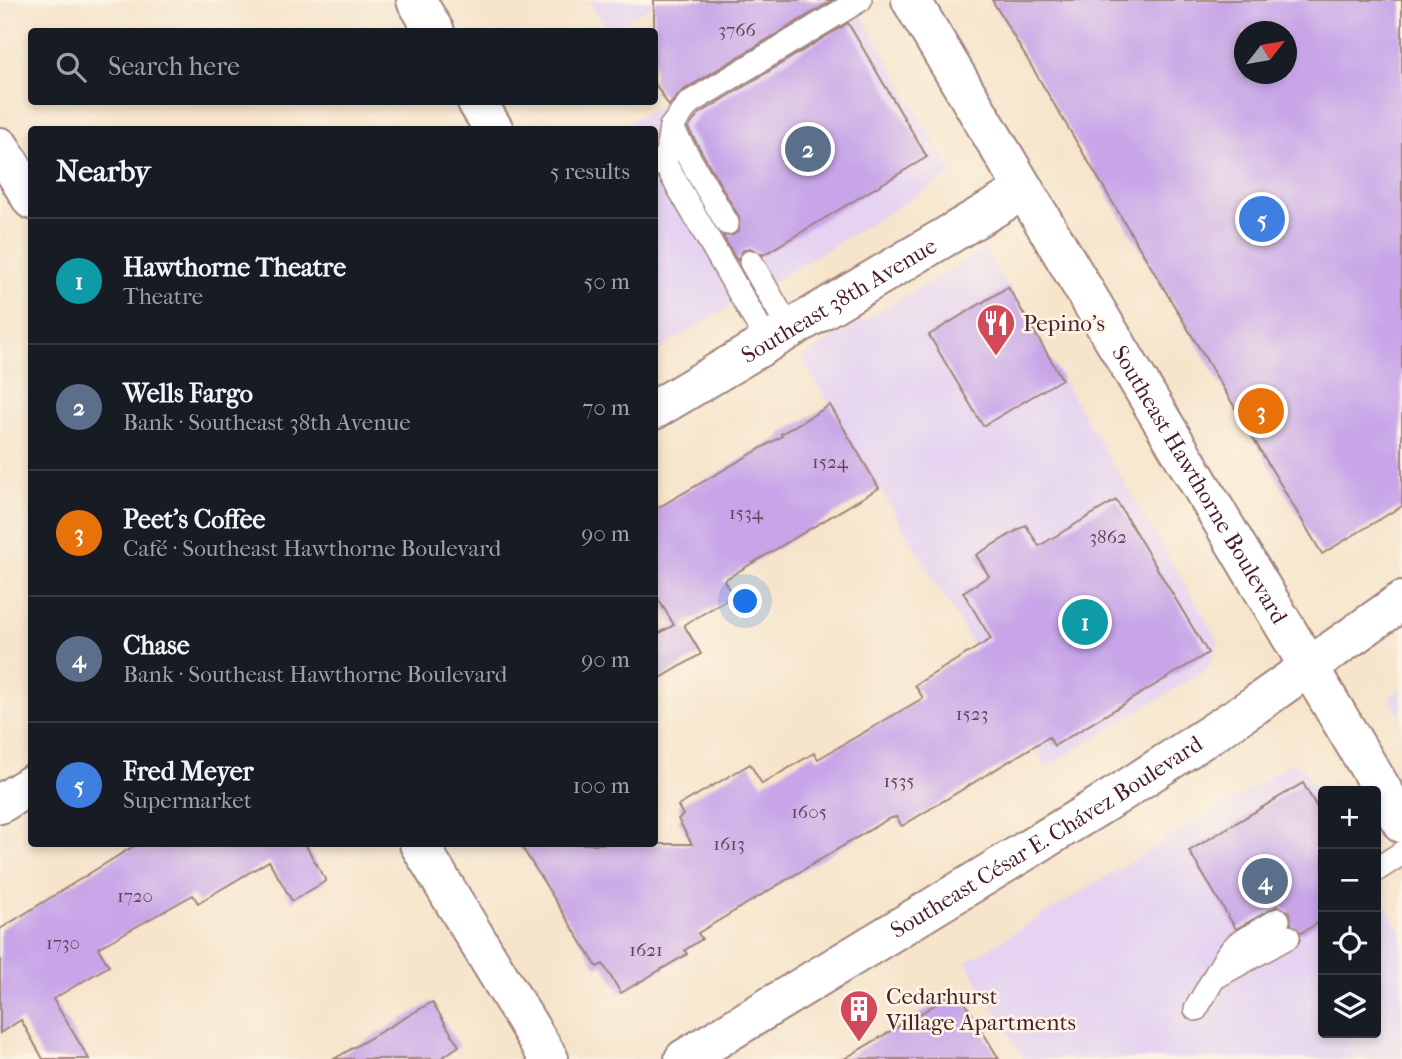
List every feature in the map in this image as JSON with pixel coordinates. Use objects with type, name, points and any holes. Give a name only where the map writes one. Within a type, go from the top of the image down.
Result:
[{"type":"main road","points":[[416,0],[433,28]]},
{"type":"main road","name":"Southeast Hawthorne Boulevard","points":[[911,0],[1402,823]]},
{"type":"main road","points":[[479,105],[492,126]]},
{"type":"main road","points":[[0,147],[28,193]]},
{"type":"main road","name":"Southeast 38th Avenue","points":[[658,408],[1024,190]]},
{"type":"main road","name":"Southeast César E. Chávez Boulevard","points":[[684,1059],[1117,795],[1402,601]]},
{"type":"main road","points":[[0,804],[28,786]]},
{"type":"main road","points":[[421,847],[549,1059]]},
{"type":"lane","points":[[779,336],[660,164],[671,127],[690,103],[860,0]]},
{"type":"lane","points":[[671,127],[727,223]]},
{"type":"lane","points":[[751,262],[779,336]]},
{"type":"lane","points":[[1381,867],[1402,853]]},
{"type":"lane","points":[[1196,1009],[1214,978],[1283,928]]},
{"type":"shaded area","points":[[588,0],[660,0],[614,28],[606,28]]},
{"type":"shaded area","points":[[662,0],[853,0],[953,174],[658,350],[658,126],[624,126],[708,76]]},
{"type":"shaded area","points":[[985,249],[1219,642],[1208,669],[1046,767],[801,357]]},
{"type":"shaded area","points":[[1402,688],[1402,719],[1389,697]]},
{"type":"shaded area","points":[[1292,763],[1302,766],[1318,793],[1318,1038],[1381,1038],[1381,897],[1402,933],[1402,1059],[1024,1059],[966,962]]},
{"type":"building","points":[[654,0],[833,0],[682,91],[669,106],[658,88],[658,28],[654,28]]},
{"type":"building","points":[[992,0],[1402,0],[1402,506],[1322,554]]},
{"type":"building","points":[[848,23],[927,157],[763,255],[750,248],[743,250],[737,261],[723,236],[733,235],[739,230],[739,217],[688,128],[699,114]]},
{"type":"building","name":"Pepino's","points":[[1008,287],[1062,379],[983,426],[929,335]]},
{"type":"building","points":[[830,405],[879,488],[724,580],[733,596],[684,625],[701,654],[658,680],[658,634],[674,625],[658,599],[658,508],[782,436],[781,434]]},
{"type":"building","points":[[1116,500],[1208,653],[1054,746],[1049,737],[902,826],[896,817],[888,819],[698,933],[702,939],[685,950],[687,954],[621,993],[603,964],[597,967],[522,847],[658,847],[658,844],[692,844],[678,819],[683,815],[678,806],[750,764],[762,784],[814,753],[818,759],[923,698],[915,685],[991,639],[963,592],[989,576],[976,555],[1026,525],[1039,546]]},
{"type":"building","points":[[1303,783],[1318,809],[1318,923],[1301,933],[1291,924],[1290,912],[1277,906],[1236,929],[1189,851]]},
{"type":"building","points":[[132,847],[307,847],[326,881],[292,901],[269,861],[198,903],[193,895],[98,948],[109,966],[53,999],[89,1059],[43,1059],[21,1020],[0,1033],[0,929]]},
{"type":"building","points":[[958,991],[999,1059],[844,1059]]},
{"type":"building","points":[[432,1002],[459,1046],[440,1059],[334,1059]]},
{"type":"place","name":"Wells Fargo","points":[[808,149]]},
{"type":"place","name":"Fred Meyer","points":[[1262,219]]},
{"type":"place","name":"Pepino's","points":[[996,357]]},
{"type":"place","name":"Peet's Coffee","points":[[1261,411]]},
{"type":"place","name":"Hawthorne Theatre","points":[[1085,622]]},
{"type":"place","name":"Chase","points":[[1265,881]]},
{"type":"place","name":"Cedarhurst Village Apartments","points":[[859,1043]]}]
